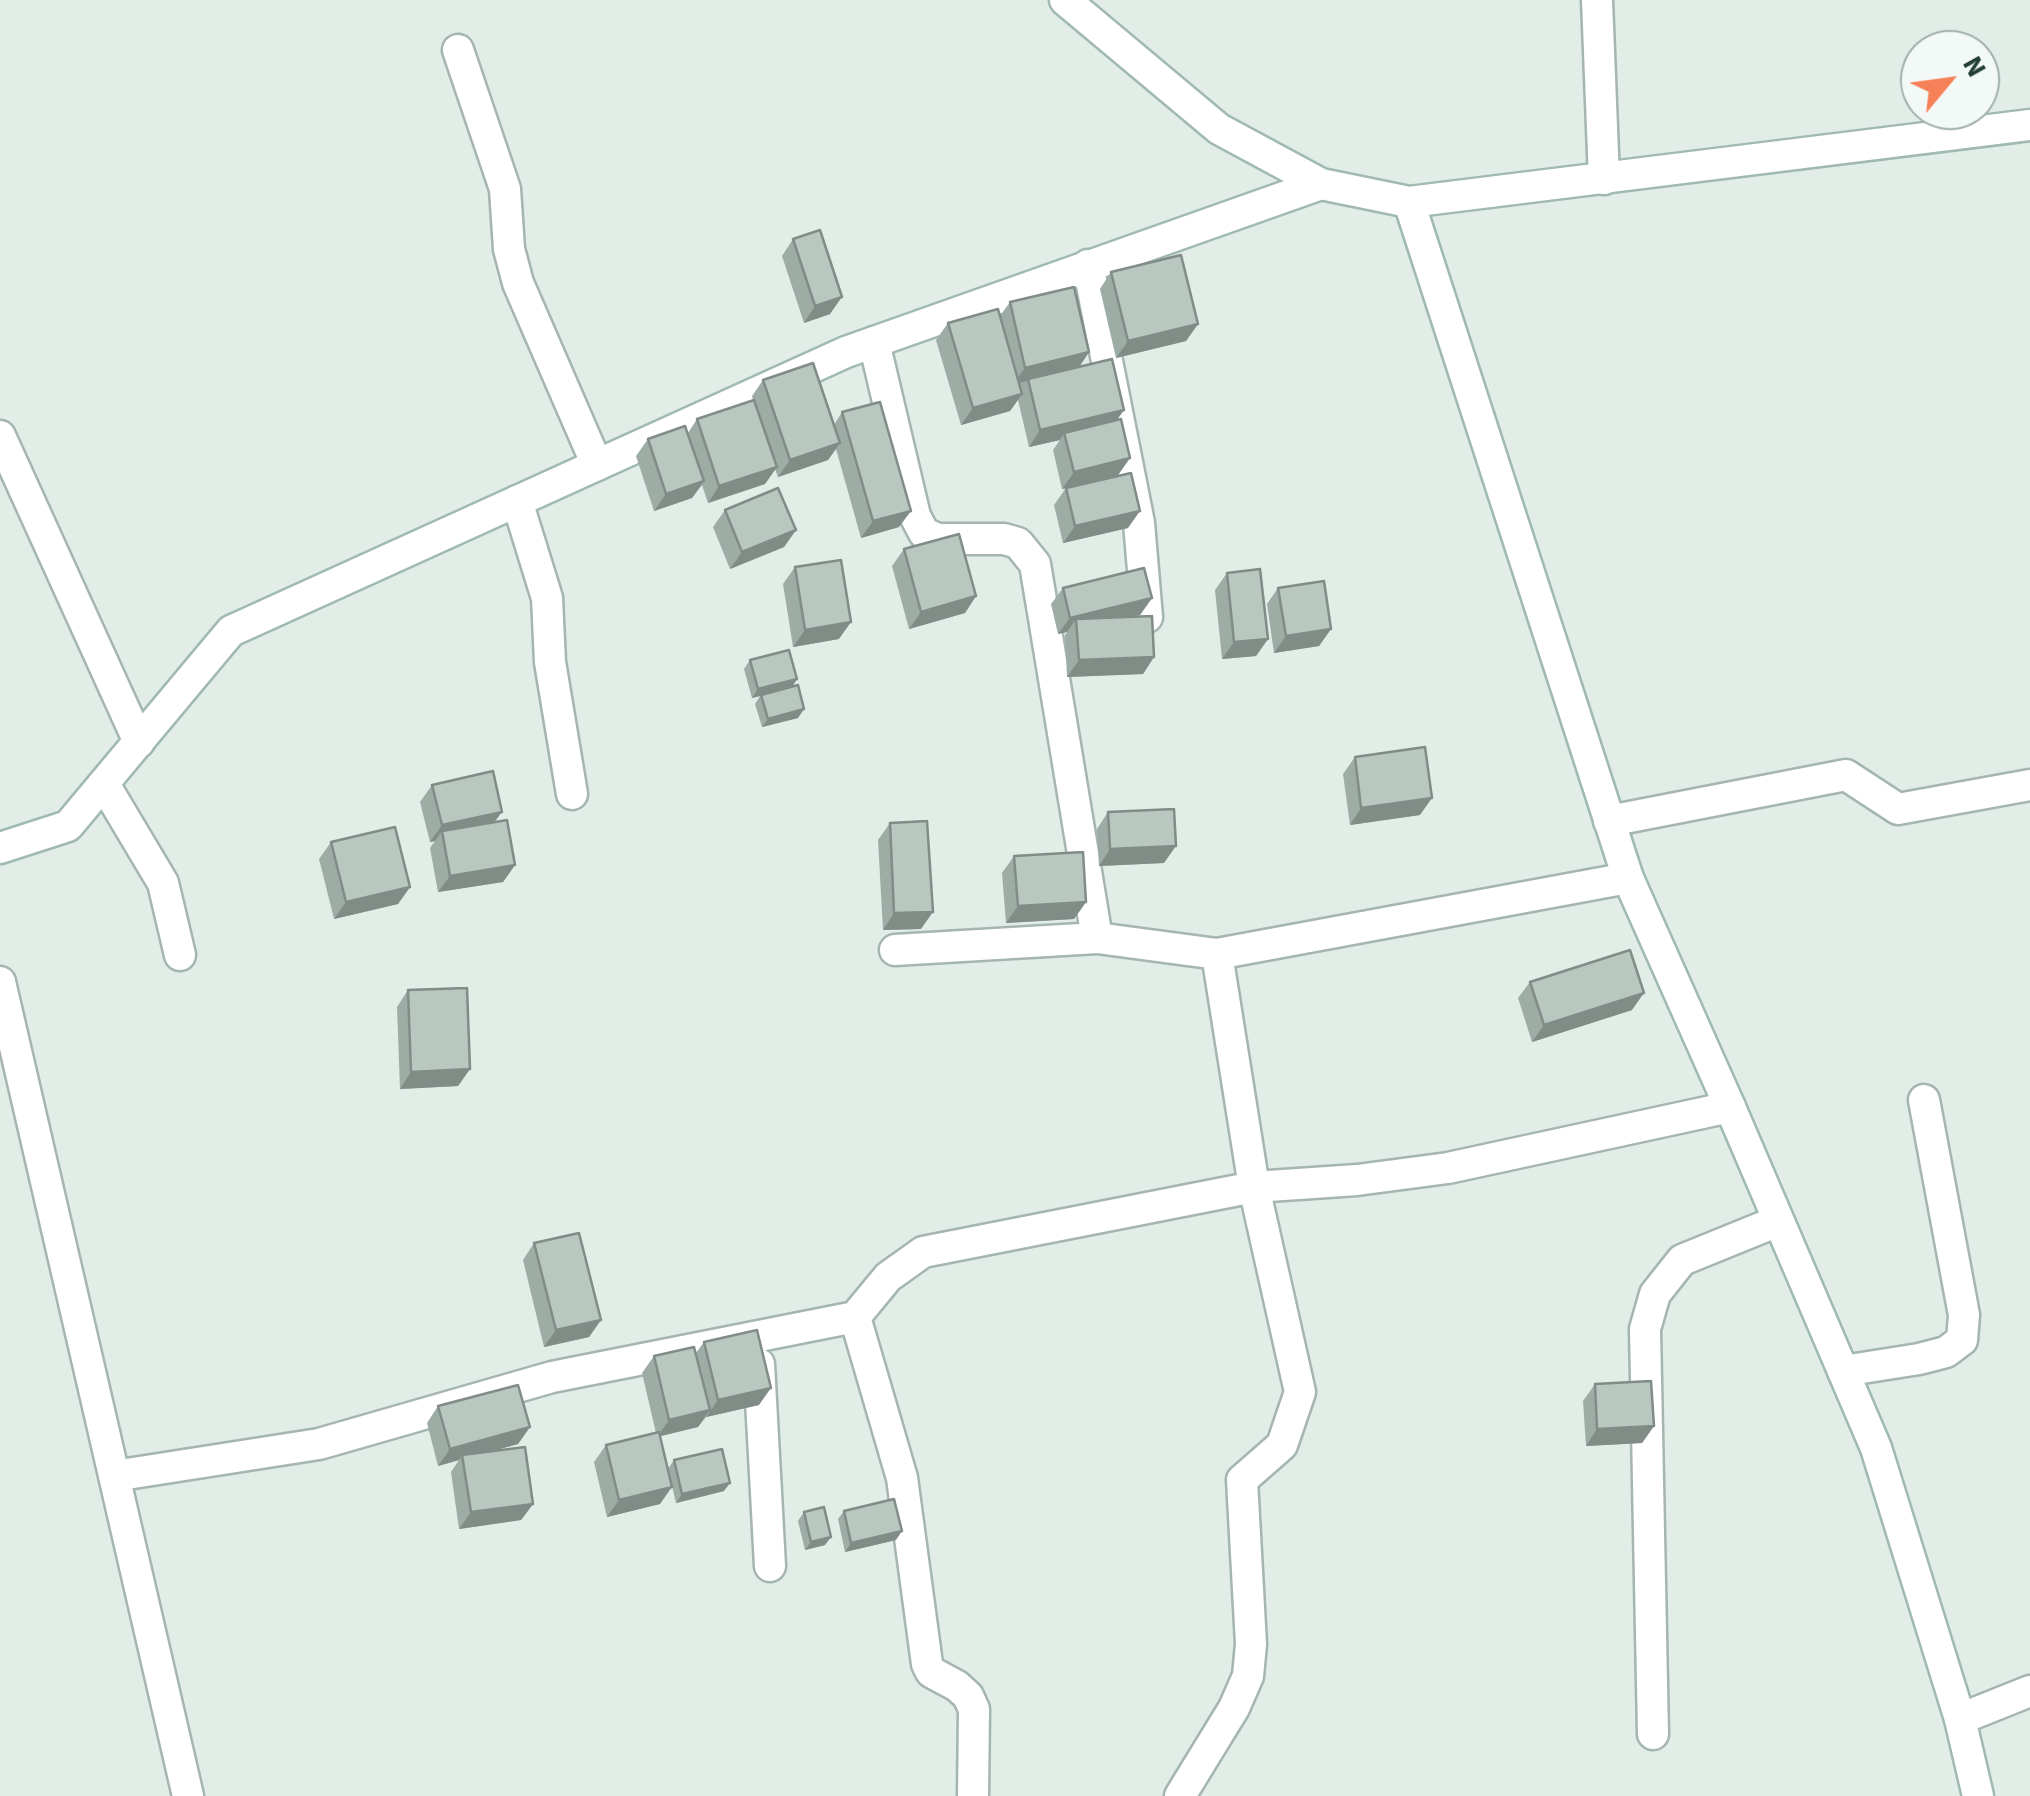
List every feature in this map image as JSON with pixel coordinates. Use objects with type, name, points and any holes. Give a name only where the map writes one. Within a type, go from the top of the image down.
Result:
[{"type":"street","points":[[1065,0],[1218,129],[1321,184],[1409,202],[2030,126]]},
{"type":"street","points":[[1597,0],[1604,179]]},
{"type":"street","points":[[458,50],[504,189],[509,249],[518,283],[596,465]]},
{"type":"street","points":[[0,848],[68,826],[231,631],[846,352],[1321,184]]},
{"type":"street","points":[[1409,202],[1628,878],[1876,1448],[1960,1719],[1978,1796]]},
{"type":"street","points":[[1088,265],[1138,523],[1147,617]]},
{"type":"street","points":[[874,342],[914,516],[924,532],[938,539],[1004,539],[1018,543],[1035,564],[1097,938]]},
{"type":"street","points":[[0,436],[139,742]]},
{"type":"street","points":[[517,501],[547,598],[550,662],[572,794]]},
{"type":"street","points":[[1609,821],[1846,776],[1898,809],[2030,786]]},
{"type":"street","points":[[104,784],[163,883],[180,955]]},
{"type":"street","points":[[895,950],[1097,938],[1217,954],[1628,878]]},
{"type":"street","points":[[1180,1796],[1234,1708],[1248,1676],[1251,1644],[1242,1480],[1282,1445],[1300,1392],[1254,1187],[1217,954]]},
{"type":"street","points":[[0,982],[188,1796]]},
{"type":"street","points":[[1843,1371],[1946,1352],[1962,1340],[1964,1315],[1924,1100]]},
{"type":"street","points":[[114,1476],[319,1444],[552,1376],[855,1317],[888,1277],[924,1252],[1254,1187],[1448,1168],[1730,1108]]},
{"type":"street","points":[[1654,1734],[1645,1328],[1655,1294],[1682,1260],[1778,1221]]},
{"type":"street","points":[[855,1317],[902,1478],[927,1664],[931,1672],[968,1696],[974,1709],[973,1796]]},
{"type":"street","points":[[757,1336],[770,1566]]},
{"type":"street","points":[[1960,1719],[2030,1691]]},
{"type":"building","points":[[820,230],[842,297],[815,306],[793,239]]},
{"type":"building","points":[[1181,255],[1198,324],[1128,341],[1111,272]]},
{"type":"building","points":[[1074,287],[1089,352],[1025,368],[1010,302]]},
{"type":"building","points":[[998,309],[1022,394],[973,408],[948,323]]},
{"type":"building","points":[[1112,359],[1124,410],[1040,430],[1028,379]]},
{"type":"building","points":[[813,363],[840,443],[790,460],[763,380]]},
{"type":"building","points":[[754,400],[777,467],[719,486],[697,419]]},
{"type":"building","points":[[880,402],[911,511],[873,521],[842,412]]},
{"type":"building","points":[[1121,419],[1130,458],[1074,472],[1064,433]]},
{"type":"building","points":[[685,426],[704,481],[666,494],[648,439]]},
{"type":"building","points":[[1131,473],[1140,511],[1075,526],[1066,488]]},
{"type":"building","points":[[778,488],[796,530],[742,552],[725,510]]},
{"type":"building","points":[[959,534],[976,596],[921,612],[904,549]]},
{"type":"building","points":[[841,560],[851,622],[805,630],[795,567]]},
{"type":"building","points":[[1144,568],[1152,598],[1070,618],[1063,588]]},
{"type":"building","points":[[1260,569],[1268,639],[1234,642],[1227,573]]},
{"type":"building","points":[[1324,581],[1331,629],[1286,636],[1278,588]]},
{"type":"building","points":[[1152,616],[1154,657],[1079,660],[1076,619]]},
{"type":"building","points":[[789,650],[797,679],[758,689],[750,660]]},
{"type":"building","points":[[798,685],[804,709],[768,719],[761,695]]},
{"type":"building","points":[[1425,747],[1432,798],[1361,808],[1355,757]]},
{"type":"building","points":[[493,771],[502,812],[442,825],[432,785]]},
{"type":"building","points":[[1174,809],[1176,846],[1110,849],[1108,812]]},
{"type":"building","points":[[507,820],[515,865],[450,876],[442,831]]},
{"type":"building","points":[[927,821],[933,912],[894,913],[890,823]]},
{"type":"building","points":[[395,827],[410,887],[346,902],[331,842]]},
{"type":"building","points":[[1083,852],[1086,902],[1018,906],[1014,856]]},
{"type":"building","points":[[1630,950],[1644,993],[1544,1025],[1530,982]]},
{"type":"building","points":[[467,988],[470,1069],[411,1072],[408,990]]},
{"type":"building","points":[[579,1233],[601,1320],[556,1330],[534,1243]]},
{"type":"building","points":[[757,1330],[771,1388],[718,1400],[704,1342]]},
{"type":"building","points":[[694,1347],[710,1410],[669,1420],[654,1356]]},
{"type":"building","points":[[1651,1381],[1654,1426],[1597,1429],[1595,1384]]},
{"type":"building","points":[[518,1385],[530,1427],[450,1449],[438,1406]]},
{"type":"building","points":[[659,1432],[672,1487],[619,1500],[606,1445]]},
{"type":"building","points":[[525,1447],[533,1504],[471,1512],[462,1455]]},
{"type":"building","points":[[722,1449],[730,1483],[682,1494],[674,1460]]},
{"type":"building","points":[[894,1499],[902,1531],[851,1543],[844,1511]]},
{"type":"building","points":[[824,1507],[831,1537],[811,1542],[804,1512]]}]
